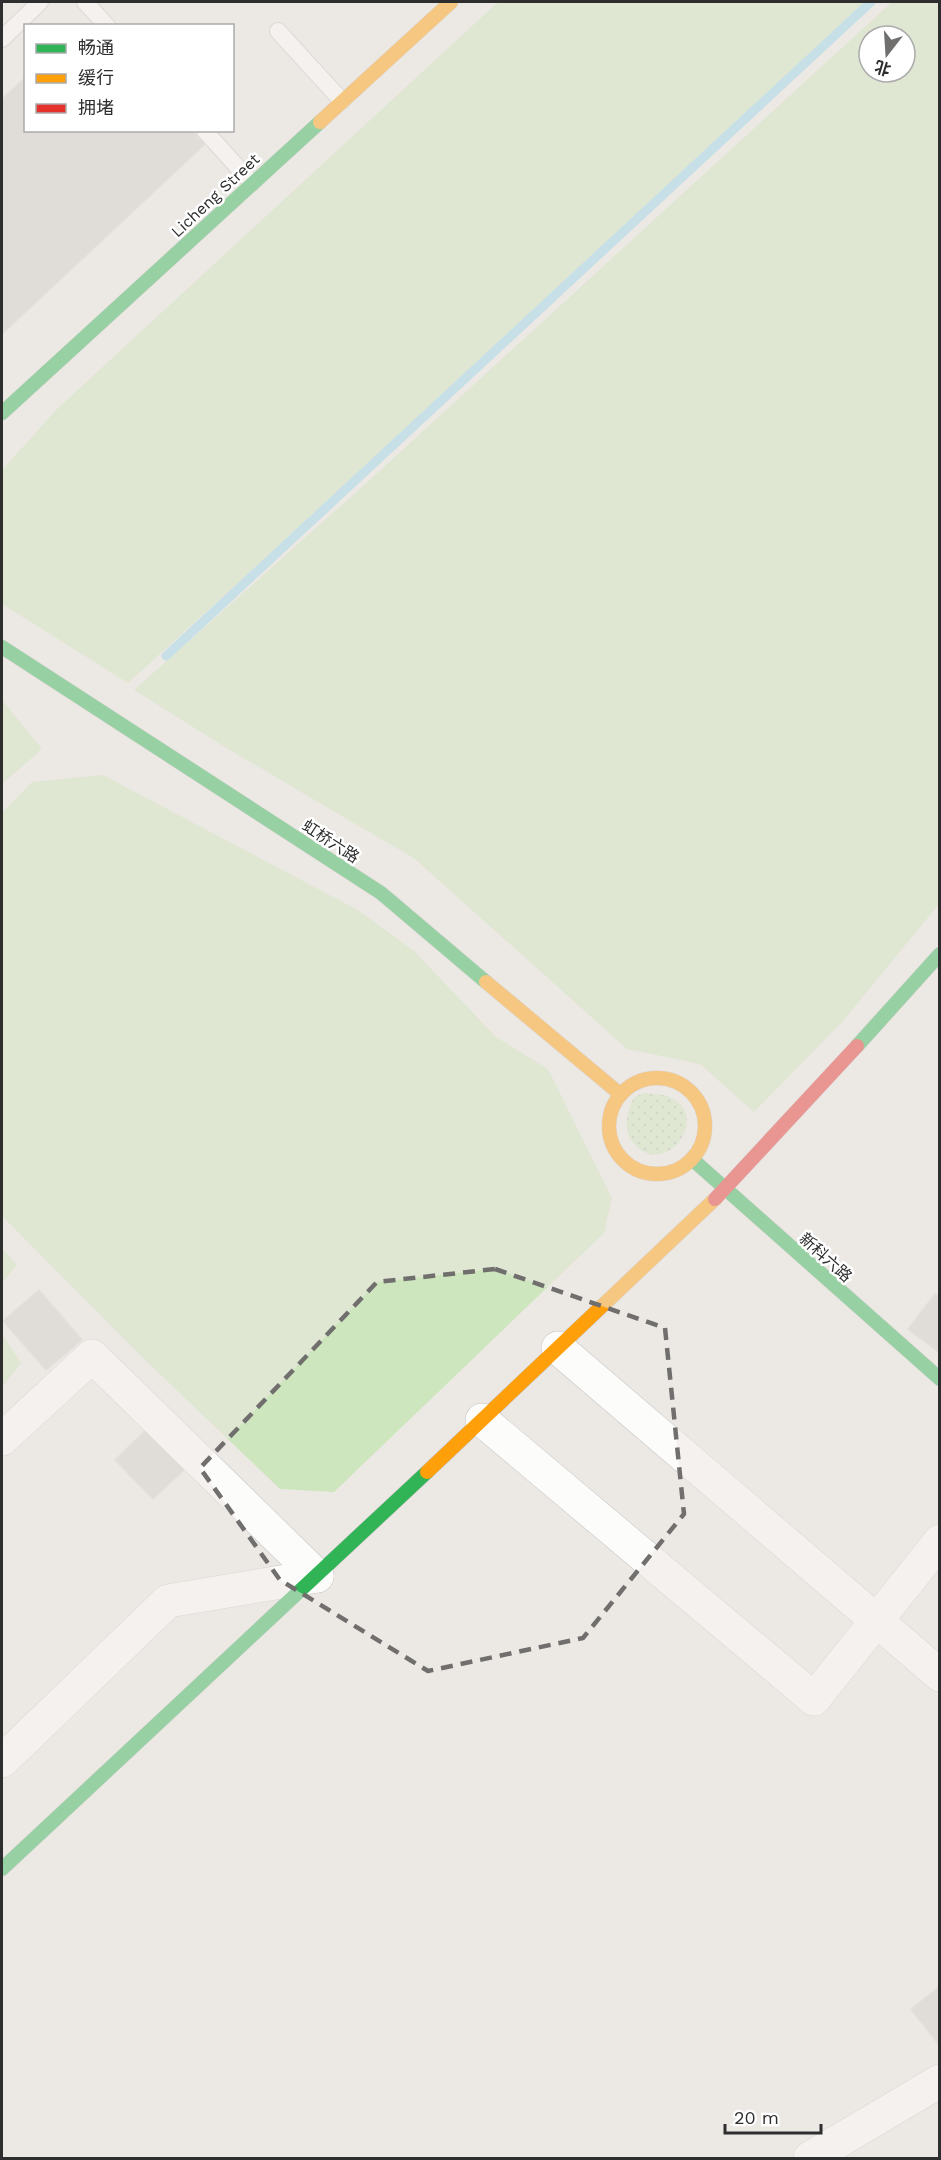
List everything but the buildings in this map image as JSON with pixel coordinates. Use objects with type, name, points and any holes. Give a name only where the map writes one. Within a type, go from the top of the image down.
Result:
[{"type":"street","name":"Licheng Street","points":[[2,413],[451,2]]},
{"type":"street","name":"虹桥六路","points":[[2,647],[381,893],[620,1094]]},
{"type":"street","points":[[2,1869],[317,1576],[726,1189],[939,954]]},
{"type":"street","points":[[661,1078],[676,1082],[689,1090],[699,1102],[704,1116],[705,1131],[701,1146],[692,1159],[679,1169],[663,1173],[647,1173],[631,1166],[619,1155],[611,1141],[608,1124],[612,1108],[620,1094],[632,1084],[646,1079],[661,1078]]},
{"type":"street","name":"新科六路","points":[[692,1159],[939,1379]]},
{"type":"street","points":[[558,1348],[939,1675]]},
{"type":"street","points":[[2,1439],[92,1356],[317,1576]]},
{"type":"street","points":[[482,1420],[814,1699],[939,1541]]},
{"type":"street","points":[[2,1761],[168,1601],[317,1576]]},
{"type":"street","points":[[810,2158],[939,2081]]},
{"type":"lane","points":[[2,39],[40,2]]},
{"type":"lane","points":[[85,2],[105,24]]},
{"type":"lane","points":[[278,31],[342,101]]},
{"type":"lane","points":[[206,132],[252,183]]},
{"type":"highlighted area","points":[[495,1269],[665,1328],[684,1514],[583,1638],[428,1671],[280,1580],[200,1468],[377,1282]]},
{"type":"green space","points":[[498,2],[877,2],[128,683],[2,604],[2,470],[57,409]]},
{"type":"green space","points":[[892,2],[939,2],[939,904],[843,1021],[754,1112],[700,1064],[627,1049],[415,859],[228,749],[134,690],[362,487],[857,34],[857,84],[917,84],[917,24],[868,24]]},
{"type":"green space","points":[[2,700],[42,749],[2,784]]},
{"type":"green space","points":[[103,775],[358,910],[414,951],[496,1037],[548,1069],[612,1198],[604,1233],[334,1492],[280,1489],[143,1358],[2,1216],[2,813],[32,782]]},
{"type":"green space","points":[[644,1093],[667,1096],[681,1105],[687,1117],[686,1129],[680,1141],[670,1150],[657,1155],[644,1152],[629,1136],[628,1113],[634,1097]]},
{"type":"green space","points":[[2,1248],[17,1265],[2,1283]]},
{"type":"green space","points":[[2,1334],[21,1363],[2,1387]]},
{"type":"waterway","points":[[166,656],[871,2]]},
{"type":"traffic: fast","points":[[2,413],[320,122]]},
{"type":"traffic: fast","points":[[2,647],[381,893],[486,982]]},
{"type":"traffic: fast","points":[[857,1046],[940,954]]},
{"type":"traffic: fast","points":[[692,1159],[940,1379]]},
{"type":"traffic: fast","points":[[2,1869],[427,1472]]},
{"type":"traffic: slow","points":[[320,122],[451,2]]},
{"type":"traffic: slow","points":[[486,982],[620,1094]]},
{"type":"traffic: slow","points":[[657,1078],[675,1082],[691,1092],[701,1108],[705,1126],[701,1144],[691,1160],[675,1170],[657,1174],[639,1170],[623,1160],[613,1144],[609,1126],[613,1108],[623,1092],[639,1082],[657,1078]]},
{"type":"traffic: slow","points":[[427,1472],[715,1199]]},
{"type":"traffic: jam","points":[[715,1199],[857,1046]]}]
